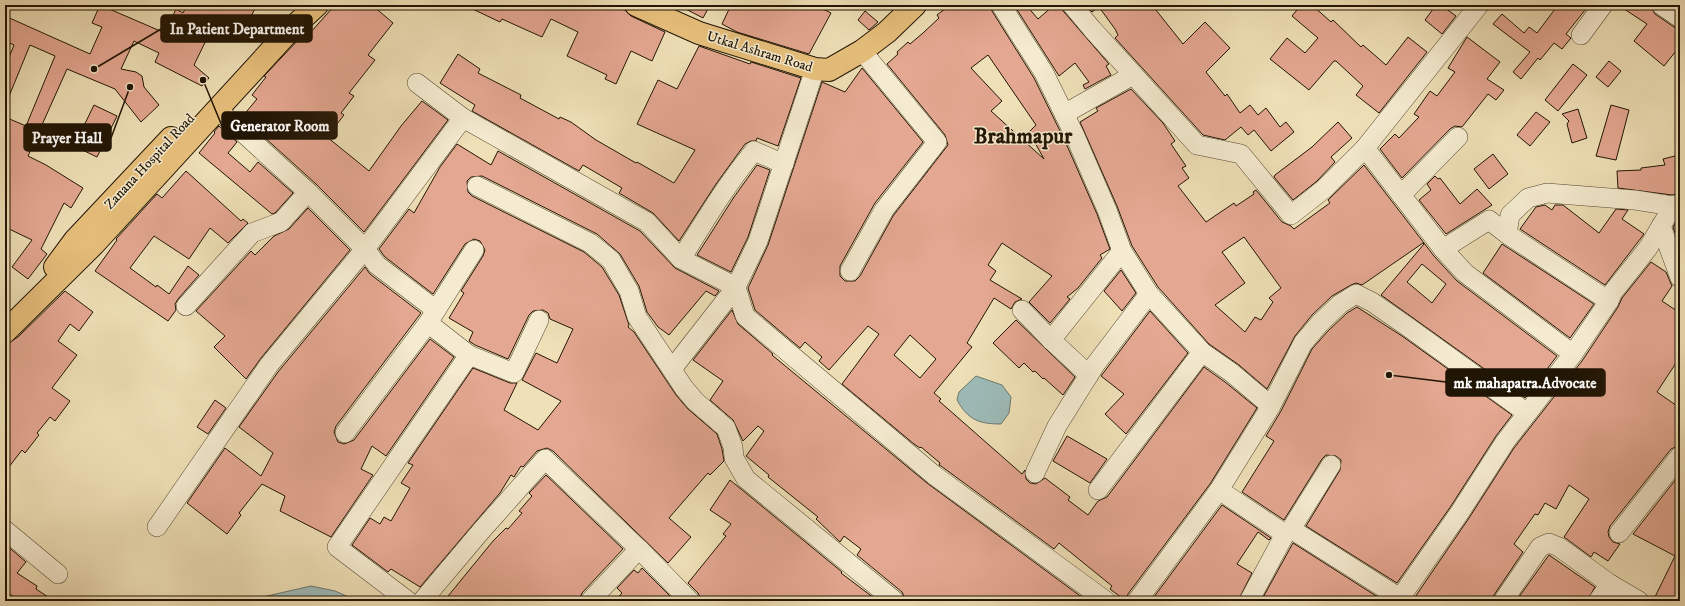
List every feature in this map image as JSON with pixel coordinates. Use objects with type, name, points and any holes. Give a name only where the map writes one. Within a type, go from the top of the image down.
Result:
[{"type":"main road","name":"Zanana Hospital Road","points":[[5,325],[28,304],[75,240],[104,208],[204,104],[303,5]]},
{"type":"main road","points":[[5,332],[94,244],[291,29],[317,5]]},
{"type":"main road","name":"Utkal Ashram Road","points":[[636,5],[699,33],[815,69],[829,70],[862,51],[887,32],[915,5]]},
{"type":"street","points":[[1001,5],[1044,73],[1107,210],[1122,251],[1149,294],[1202,352],[1232,372],[1271,406]]},
{"type":"street","points":[[1072,5],[1197,145],[1242,154],[1291,216],[1324,189],[1365,148],[1479,5]]},
{"type":"street","points":[[1582,35],[1602,5]]},
{"type":"street","points":[[1661,5],[1680,18]]},
{"type":"street","points":[[850,271],[884,210],[937,142],[862,51]]},
{"type":"street","points":[[672,369],[736,287],[758,241],[815,69]]},
{"type":"street","points":[[1064,114],[1133,75]]},
{"type":"street","points":[[417,83],[463,118],[646,222],[681,259],[736,287],[745,316],[862,416],[934,475],[1106,601]]},
{"type":"street","points":[[218,110],[308,192],[365,249],[377,265],[432,316],[469,355],[514,373],[539,320]]},
{"type":"street","points":[[157,527],[269,365],[365,249],[463,118]]},
{"type":"street","points":[[1401,195],[1458,137]]},
{"type":"street","points":[[1365,148],[1443,249],[1465,273],[1573,354]]},
{"type":"street","points":[[681,259],[726,187],[738,174],[754,151],[784,164]]},
{"type":"street","points":[[476,186],[590,242],[611,260],[629,291],[637,317],[672,369],[696,401],[726,428],[733,447],[734,458],[750,483],[895,601]]},
{"type":"street","points":[[186,306],[252,233],[281,222],[308,192]]},
{"type":"street","points":[[1507,234],[1510,216],[1528,198],[1547,193],[1677,205]]},
{"type":"street","points":[[1219,490],[1403,599],[1505,442],[1573,354],[1609,301],[1613,292],[1648,248],[1661,226],[1677,205]]},
{"type":"street","points":[[1443,249],[1489,220],[1507,234],[1609,301]]},
{"type":"street","points":[[1661,226],[1680,278]]},
{"type":"street","points":[[344,433],[432,316],[474,250]]},
{"type":"street","points":[[1051,340],[1122,251]]},
{"type":"street","points":[[1036,472],[1057,426],[1089,374],[1149,294]]},
{"type":"street","points":[[1137,601],[1219,490],[1271,406],[1303,343],[1320,323],[1340,304],[1356,294],[1372,302],[1408,327],[1527,413]]},
{"type":"street","points":[[1022,310],[1051,340],[1089,374]]},
{"type":"street","points":[[1098,490],[1202,352]]},
{"type":"street","points":[[408,601],[337,547],[469,355]]},
{"type":"street","points":[[1619,533],[1680,456]]},
{"type":"street","points":[[422,601],[481,530],[545,459],[639,549],[690,601]]},
{"type":"street","points":[[1249,601],[1288,532],[1331,465]]},
{"type":"street","points":[[5,530],[58,574]]},
{"type":"street","points":[[1503,601],[1540,547],[1549,543],[1558,547],[1610,584],[1639,601]]},
{"type":"street","points":[[590,601],[639,549]]},
{"type":"street","points":[[1598,601],[1610,584]]},
{"type":"water","points":[[976,376],[1002,385],[1011,397],[1009,413],[1001,424],[986,423],[975,420],[965,412],[957,400],[959,392]]},
{"type":"water","points":[[311,586],[335,591],[358,601],[245,601]]},
{"type":"building","points":[[100,5],[165,33],[176,9],[183,13],[187,5],[257,5],[244,29],[217,18],[194,65],[209,78],[202,86],[155,62],[159,53],[134,41],[121,69],[136,72],[142,76],[144,87],[159,105],[141,122],[115,89],[67,69],[28,156],[46,165],[83,188],[71,208],[64,203],[41,249],[47,254],[28,279],[12,267],[32,240],[5,227],[5,117],[26,126],[55,56],[30,45],[5,106],[5,67],[14,45],[5,41],[5,16],[90,54],[102,27],[92,23]]},
{"type":"building","points":[[335,5],[372,5],[393,23],[368,55],[375,60],[349,93],[354,96],[341,113],[344,115],[327,137],[369,171],[401,126],[422,101],[448,120],[364,232],[316,184],[242,117],[257,99],[252,95],[266,77],[264,76],[307,31],[310,33]]},
{"type":"building","points":[[464,5],[580,5],[589,9],[591,5],[614,5],[625,10],[631,16],[665,32],[652,61],[631,51],[616,84],[605,79],[607,75],[567,56],[578,32],[551,19],[542,37],[502,19],[500,22]]},
{"type":"building","points":[[678,5],[710,5],[703,18]]},
{"type":"building","points":[[731,5],[815,5],[831,13],[809,54],[737,32],[722,24]]},
{"type":"building","points":[[950,5],[990,5],[992,11],[1034,78],[1065,141],[1097,214],[1110,249],[1100,255],[1102,258],[1078,288],[1067,297],[1070,299],[1050,323],[1029,302],[1052,276],[1002,243],[988,265],[996,271],[990,280],[1022,299],[1015,302],[1011,309],[994,298],[967,343],[972,347],[934,393],[941,399],[939,401],[1022,474],[1025,470],[1026,479],[1030,483],[1036,484],[1045,478],[1070,497],[1068,500],[1088,515],[1098,501],[1107,497],[1204,367],[1257,408],[1210,484],[1128,594],[1126,601],[1110,589],[1112,586],[1059,543],[1054,549],[939,465],[940,463],[921,447],[920,448],[914,444],[842,384],[879,334],[868,326],[829,370],[819,361],[822,357],[805,342],[800,348],[755,310],[748,288],[768,245],[822,82],[845,92],[862,68],[923,142],[875,203],[840,266],[840,276],[845,281],[855,281],[860,276],[893,216],[948,145],[945,135],[887,64],[908,42],[910,44],[939,18],[937,15]],"holes":[[[988,55],[1036,125],[1029,132],[1044,159],[991,111],[1002,101],[971,68]],[[910,335],[936,359],[920,378],[894,355]]]},
{"type":"building","points":[[1014,5],[1026,5],[1038,19],[1054,5],[1058,5],[1109,64],[1106,66],[1111,75],[1085,89],[1083,85],[1089,82],[1075,63],[1059,76]]},
{"type":"building","points":[[1086,5],[1152,5],[1183,44],[1205,22],[1230,48],[1206,72],[1225,96],[1227,94],[1240,113],[1250,105],[1258,115],[1266,108],[1280,127],[1286,122],[1294,132],[1271,151],[1254,130],[1248,135],[1241,127],[1225,140],[1203,135],[1115,38],[1118,35],[1115,29],[1099,7],[1092,12]]},
{"type":"building","points":[[1301,5],[1312,5],[1331,22],[1333,20],[1361,47],[1363,45],[1386,65],[1408,37],[1427,52],[1379,113],[1356,95],[1363,86],[1336,61],[1334,61],[1309,90],[1270,59],[1287,38],[1305,53],[1318,38],[1292,16]]},
{"type":"building","points":[[1436,5],[1441,5],[1456,16],[1442,34],[1425,20]]},
{"type":"building","points":[[1558,5],[1589,5],[1566,34],[1571,38],[1562,49],[1554,43],[1540,60],[1538,58],[1521,79],[1513,72],[1530,52],[1493,24],[1502,14],[1524,33],[1529,27],[1537,33]]},
{"type":"building","points":[[1618,5],[1650,5],[1655,14],[1674,27],[1680,29],[1680,46],[1664,66],[1634,41],[1647,24]]},
{"type":"building","points":[[865,11],[878,22],[869,30],[858,20]]},
{"type":"building","points":[[1467,37],[1500,62],[1487,79],[1504,90],[1496,100],[1488,94],[1462,127],[1455,126],[1450,129],[1402,178],[1380,149],[1395,134],[1399,138],[1419,117],[1414,114],[1430,91],[1437,96],[1455,72],[1448,68]]},
{"type":"building","points":[[699,46],[750,64],[751,62],[801,78],[778,146],[757,138],[756,141],[751,141],[745,144],[716,184],[679,241],[653,213],[619,193],[622,188],[583,165],[579,171],[472,111],[475,105],[440,83],[458,54],[480,69],[478,73],[521,95],[520,98],[559,119],[560,117],[571,122],[596,140],[674,183],[695,150],[637,124],[658,80],[677,89]]},
{"type":"building","points":[[1609,61],[1621,71],[1608,87],[1596,77]]},
{"type":"building","points":[[1573,64],[1587,75],[1558,111],[1545,100]]},
{"type":"building","points":[[1131,89],[1163,123],[1175,141],[1171,144],[1186,166],[1182,168],[1189,178],[1178,186],[1206,222],[1234,203],[1236,206],[1254,194],[1253,192],[1256,190],[1282,222],[1294,229],[1330,203],[1328,200],[1364,165],[1434,256],[1457,281],[1557,356],[1525,398],[1381,295],[1424,244],[1423,243],[1362,285],[1356,283],[1332,296],[1312,315],[1295,336],[1267,389],[1239,365],[1209,344],[1158,287],[1132,246],[1117,206],[1080,122],[1098,111],[1096,108]],"holes":[[[1244,237],[1281,288],[1269,298],[1273,302],[1261,320],[1255,317],[1245,332],[1215,305],[1245,283],[1222,252]],[[1422,264],[1446,284],[1432,303],[1407,282]]]},
{"type":"building","points":[[94,105],[117,116],[97,157],[74,146]]},
{"type":"building","points":[[1611,105],[1629,110],[1616,160],[1596,156]]},
{"type":"building","points":[[1578,109],[1587,138],[1572,143],[1567,124],[1569,121],[1562,114]]},
{"type":"building","points":[[1536,112],[1550,122],[1530,146],[1517,135]]},
{"type":"building","points":[[1338,122],[1352,138],[1331,157],[1335,162],[1317,181],[1293,200],[1274,177],[1275,175],[1312,147]]},
{"type":"building","points":[[219,126],[237,142],[228,153],[250,172],[258,162],[293,193],[275,213],[272,214],[199,153]]},
{"type":"building","points":[[457,144],[491,165],[498,151],[640,231],[675,268],[719,291],[715,296],[706,291],[669,335],[658,327],[647,312],[639,286],[620,254],[597,234],[482,176],[471,177],[467,181],[468,192],[472,196],[584,252],[602,267],[619,295],[629,325],[628,327],[634,332],[676,395],[688,409],[717,434],[724,461],[710,475],[708,473],[669,518],[691,537],[668,563],[553,451],[547,448],[537,451],[523,467],[521,466],[514,477],[511,475],[500,493],[420,587],[391,569],[388,572],[352,545],[370,518],[380,524],[384,517],[391,521],[410,488],[401,483],[413,465],[408,463],[473,368],[510,383],[517,383],[504,410],[538,430],[561,401],[522,380],[536,353],[557,363],[573,329],[550,319],[548,313],[543,310],[533,311],[529,315],[508,359],[469,341],[473,332],[449,318],[464,293],[461,291],[483,256],[485,250],[480,241],[474,239],[465,244],[433,294],[385,257],[379,249],[409,209],[414,213],[440,167]]},
{"type":"building","points":[[1493,154],[1508,174],[1489,189],[1474,169]]},
{"type":"building","points":[[1675,156],[1680,173],[1680,193],[1672,195],[1618,188],[1617,171],[1641,170],[1641,168],[1665,165],[1663,159]]},
{"type":"building","points":[[757,165],[770,170],[748,237],[731,272],[697,255],[734,197]]},
{"type":"building","points":[[186,171],[241,221],[243,219],[248,223],[228,243],[210,228],[189,259],[154,236],[130,268],[156,287],[157,285],[169,294],[188,266],[199,275],[178,299],[175,304],[176,310],[168,321],[95,271],[117,240],[116,239],[157,194],[162,198]]},
{"type":"building","points":[[1435,176],[1438,179],[1440,178],[1460,204],[1477,189],[1492,205],[1446,234],[1419,200],[1431,190],[1427,184]]},
{"type":"building","points":[[1545,205],[1552,210],[1555,205],[1563,205],[1599,233],[1616,209],[1628,210],[1622,219],[1644,234],[1605,285],[1520,229],[1536,207]]},
{"type":"building","points":[[308,208],[350,250],[261,358],[246,379],[214,347],[225,336],[196,311],[251,251],[255,255],[274,236],[289,229]]},
{"type":"building","points":[[1680,216],[1680,246],[1673,227]]},
{"type":"building","points":[[1502,244],[1594,304],[1570,338],[1483,273]]},
{"type":"building","points":[[1651,262],[1666,272],[1672,286],[1662,301],[1680,313],[1680,366],[1676,363],[1657,392],[1680,408],[1680,445],[1671,449],[1610,526],[1608,532],[1609,537],[1613,542],[1620,544],[1608,561],[1594,552],[1591,557],[1564,537],[1589,499],[1569,485],[1556,509],[1545,503],[1538,515],[1535,514],[1514,544],[1523,552],[1494,595],[1492,601],[1420,601],[1415,597],[1469,518],[1514,448],[1582,361],[1618,307],[1622,298]]},
{"type":"building","points":[[365,267],[370,274],[421,313],[336,426],[334,432],[338,442],[344,444],[354,440],[430,339],[454,357],[386,456],[372,446],[361,469],[373,475],[331,537],[280,511],[285,496],[262,484],[239,513],[241,515],[227,534],[187,503],[225,448],[261,476],[273,453],[239,427],[278,372]]},
{"type":"building","points":[[1121,270],[1136,293],[1122,311],[1104,291]]},
{"type":"building","points":[[65,291],[93,312],[79,331],[70,324],[58,341],[77,355],[52,388],[70,401],[55,421],[50,417],[37,433],[39,435],[25,453],[22,450],[5,472],[5,345],[18,337]]},
{"type":"building","points":[[1357,307],[1402,336],[1512,415],[1496,436],[1451,506],[1397,583],[1306,526],[1340,470],[1341,460],[1336,456],[1326,455],[1322,459],[1284,520],[1242,492],[1274,441],[1266,436],[1281,411],[1312,349],[1347,313]]},
{"type":"building","points":[[732,310],[738,324],[773,354],[772,355],[927,483],[1087,601],[906,601],[902,592],[857,555],[861,549],[844,536],[840,542],[816,519],[818,517],[768,477],[769,475],[746,456],[764,431],[758,426],[743,441],[733,420],[710,400],[723,381],[693,360]]},
{"type":"building","points":[[1150,311],[1188,353],[1126,434],[1105,414],[1124,394],[1101,376]]},
{"type":"building","points":[[1016,320],[1075,377],[1063,395],[1035,371],[1033,372],[1024,363],[1019,368],[993,343]]},
{"type":"building","points":[[215,400],[226,408],[208,434],[197,427]]},
{"type":"building","points":[[1067,436],[1107,459],[1090,483],[1053,461]]},
{"type":"building","points":[[1680,474],[1680,601],[1653,601],[1675,556],[1633,534]]},
{"type":"building","points":[[546,475],[623,549],[582,593],[579,601],[444,601],[493,541],[506,528],[508,529],[522,513],[519,511],[532,496],[529,493]]},
{"type":"building","points":[[730,480],[842,572],[841,573],[878,601],[703,601],[698,593],[688,583],[726,536],[723,534],[731,524],[710,510]]},
{"type":"building","points":[[1222,505],[1271,538],[1269,540],[1258,532],[1237,564],[1252,573],[1238,601],[1151,601]]},
{"type":"building","points":[[1293,543],[1384,601],[1261,601]]},
{"type":"building","points":[[5,544],[26,562],[17,573],[37,586],[36,589],[54,601],[20,601],[5,591]]},
{"type":"building","points":[[1549,555],[1595,587],[1587,601],[1516,601]]},
{"type":"building","points":[[642,568],[675,601],[615,601],[622,593],[617,588],[634,570],[638,573]]},
{"type":"place","name":"In Patient Department","points":[[94,69]]},
{"type":"place","name":"Generator Room","points":[[203,80]]},
{"type":"place","name":"Prayer Hall","points":[[130,87]]},
{"type":"place","name":"mk mahapatra.Advocate","points":[[1389,375]]},
{"type":"district","name":"Brahmapur","points":[[1023,135]]}]
